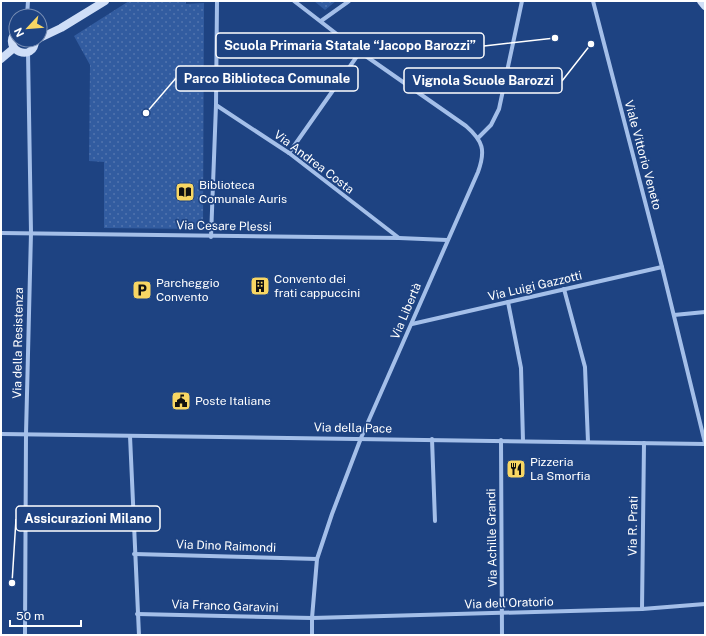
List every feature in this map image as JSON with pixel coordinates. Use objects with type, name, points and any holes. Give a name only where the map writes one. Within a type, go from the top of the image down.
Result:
[{"type":"main road","points":[[48,34],[105,1]]},
{"type":"main road","points":[[701,1],[705,6]]},
{"type":"main road","points":[[1,59],[14,48],[20,53],[28,52],[33,48]]},
{"type":"street","points":[[211,236],[216,105],[217,1]]},
{"type":"street","points":[[294,1],[360,52],[442,108],[466,126],[478,138],[491,125],[499,109],[522,1]]},
{"type":"street","points":[[321,21],[349,1]]},
{"type":"street","name":"Viale Vittorio Veneto","points":[[593,1],[662,267],[705,443]]},
{"type":"street","name":"Via della Resistenza","points":[[25,635],[26,434],[31,233],[28,52]]},
{"type":"street","points":[[289,153],[360,52]]},
{"type":"street","name":"Via Andrea Costa","points":[[216,105],[289,153],[399,238]]},
{"type":"street","name":"Via Libertà","points":[[312,635],[317,559],[332,514],[361,438],[481,164],[483,152],[478,138]]},
{"type":"street","name":"Via Cesare Plessi","points":[[1,233],[399,238],[447,240]]},
{"type":"street","name":"Via Luigi Gazzotti","points":[[412,324],[662,267]]},
{"type":"street","points":[[564,289],[585,367],[588,442]]},
{"type":"street","points":[[508,302],[521,368],[523,441]]},
{"type":"street","points":[[674,315],[705,312]]},
{"type":"street","name":"Via della Pace","points":[[1,434],[705,443]]},
{"type":"street","points":[[130,436],[134,554],[139,635]]},
{"type":"street","points":[[432,439],[435,521]]},
{"type":"street","name":"Via Achille Grandi","points":[[501,440],[502,635]]},
{"type":"street","name":"Via R. Prati","points":[[642,609],[644,443]]},
{"type":"street","name":"Via Dino Raimondi","points":[[134,554],[317,559]]},
{"type":"street","name":"Via dell'Oratorio","points":[[312,618],[503,614],[642,609],[705,604]]},
{"type":"street","name":"Via Franco Garavini","points":[[137,614],[312,618]]},
{"type":"shaded area","points":[[129,1],[186,1],[186,4],[204,3],[203,229],[104,228],[104,162],[89,161],[90,65],[74,36]]},
{"type":"shaded area","points":[[314,1],[336,1],[325,10]]},
{"type":"place","name":"Scuola Primaria Statale “Jacopo Barozzi”","points":[[555,38]]},
{"type":"place","name":"Vignola Scuole Barozzi","points":[[591,44]]},
{"type":"place","name":"Parco Biblioteca Comunale","points":[[146,113]]},
{"type":"place","name":"Biblioteca Comunale Auris","points":[[185,192]]},
{"type":"place","name":"Convento dei frati cappuccini","points":[[260,286]]},
{"type":"place","name":"Parcheggio Convento","points":[[142,290]]},
{"type":"place","name":"Poste Italiane","points":[[181,401]]},
{"type":"place","name":"Pizzeria La Smorfia","points":[[516,469]]},
{"type":"place","name":"Assicurazioni Milano","points":[[12,583]]}]
